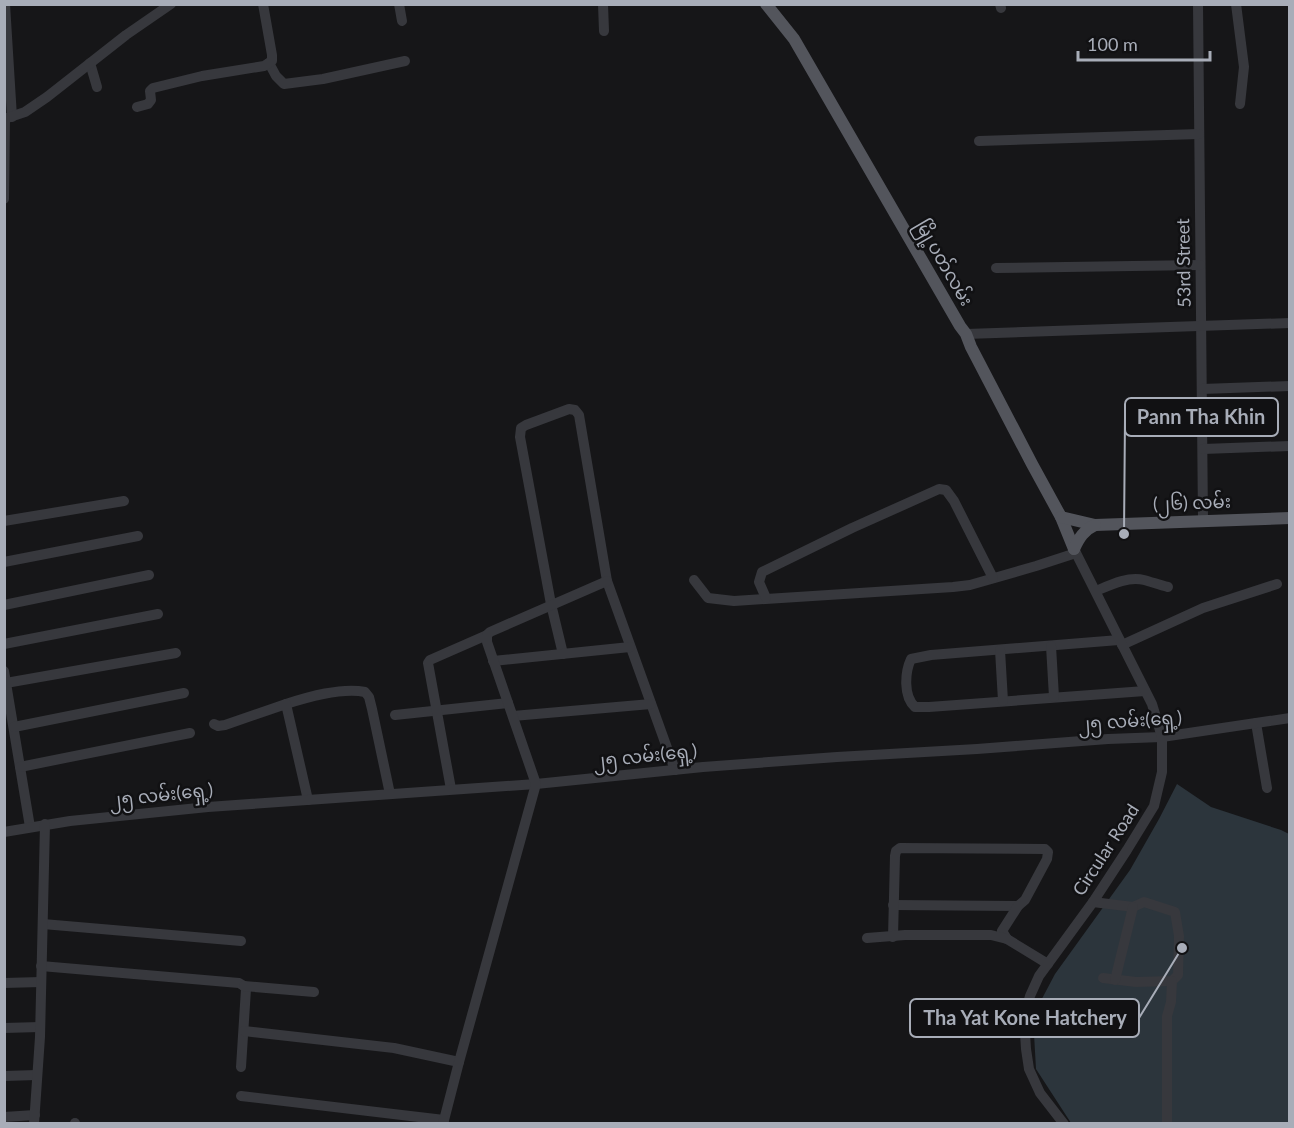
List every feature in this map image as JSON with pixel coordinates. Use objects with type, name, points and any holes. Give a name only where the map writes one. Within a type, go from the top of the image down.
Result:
[{"type":"main road","name":"မြို့ပတ်လမ်း","points":[[766,4],[794,39],[966,333],[1012,427],[1061,517],[1075,551]]},
{"type":"main road","name":"(၂၆) လမ်း","points":[[1061,517],[1095,525],[1290,518]]},
{"type":"main road","points":[[1075,551],[1078,539],[1088,528],[1095,525]]},
{"type":"street","points":[[4,199],[7,118],[5,4]]},
{"type":"street","points":[[7,118],[25,112],[126,35],[171,4]]},
{"type":"street","points":[[137,107],[148,104],[151,100],[150,91],[153,88],[202,76],[264,66],[272,61],[263,4]]},
{"type":"street","points":[[399,4],[402,21]]},
{"type":"street","points":[[603,4],[604,31]]},
{"type":"street","name":"53rd Street","points":[[1198,4],[1203,520]]},
{"type":"street","points":[[1236,4],[1244,67],[1240,105]]},
{"type":"street","points":[[269,63],[276,76],[284,84],[405,61]]},
{"type":"street","points":[[90,63],[97,87]]},
{"type":"street","points":[[979,141],[1199,134]]},
{"type":"street","points":[[996,268],[1200,265]]},
{"type":"street","points":[[966,333],[1290,323]]},
{"type":"street","points":[[1202,389],[1290,386]]},
{"type":"street","points":[[563,654],[551,604],[520,438],[521,428],[526,425],[569,409],[575,410],[579,416],[607,581],[675,770]]},
{"type":"street","points":[[1203,449],[1290,446]]},
{"type":"street","points":[[766,598],[759,582],[762,572],[939,489],[946,490],[954,501],[993,578]]},
{"type":"street","points":[[4,521],[124,501]]},
{"type":"street","points":[[4,562],[138,536]]},
{"type":"street","points":[[694,580],[708,598],[734,601],[953,587],[970,585],[1036,566],[1075,551]]},
{"type":"street","name":"Circular Road","points":[[1064,1124],[1040,1093],[1029,1069],[1024,1017],[1039,976],[1093,902],[1154,806],[1162,772],[1162,736],[1152,704],[1075,551]]},
{"type":"street","points":[[4,605],[149,575]]},
{"type":"street","points":[[1096,591],[1134,579],[1143,579],[1168,587]]},
{"type":"street","points":[[452,789],[428,663],[430,660],[551,604],[607,581]]},
{"type":"street","points":[[1145,691],[915,707],[910,702],[907,693],[907,668],[911,659],[931,655],[1098,642],[1120,643],[1203,608],[1276,584]]},
{"type":"street","points":[[4,644],[158,614]]},
{"type":"street","points":[[241,1096],[444,1122],[536,784],[487,642],[487,635]]},
{"type":"street","points":[[1051,646],[1054,698]]},
{"type":"street","points":[[494,661],[630,647]]},
{"type":"street","points":[[1000,650],[1003,701]]},
{"type":"street","points":[[30,827],[20,767],[10,742],[14,727],[7,702],[5,677],[176,653]]},
{"type":"street","points":[[214,724],[218,726],[305,698],[357,690],[365,692],[372,709],[390,794]]},
{"type":"street","points":[[14,727],[184,693]]},
{"type":"street","points":[[395,715],[508,702]]},
{"type":"street","points":[[286,704],[308,800]]},
{"type":"street","points":[[513,716],[651,704]]},
{"type":"street","name":"၂၅ လမ်း(ရှေ့)","points":[[4,832],[45,824],[208,807],[536,784],[837,757],[1162,736],[1290,718]]},
{"type":"street","points":[[1256,723],[1267,788]]},
{"type":"street","points":[[20,767],[190,733]]},
{"type":"street","points":[[4,1117],[34,1119],[40,1027],[45,824]]},
{"type":"street","points":[[893,937],[895,856],[896,851],[900,848],[1045,849],[1048,852],[1047,859],[1025,900],[1018,906],[1002,931],[1007,939]]},
{"type":"street","points":[[1093,902],[1133,907],[1144,902],[1175,912],[1179,936],[1178,975],[1172,981],[1171,1002],[1167,1016],[1167,1124]]},
{"type":"street","points":[[893,905],[1018,906]]},
{"type":"street","points":[[1115,980],[1133,907]]},
{"type":"street","points":[[43,924],[241,941]]},
{"type":"street","points":[[867,938],[905,935],[991,935],[1007,939],[1048,964]]},
{"type":"street","points":[[42,966],[239,983],[244,986],[314,992]]},
{"type":"street","points":[[1103,978],[1136,982],[1172,981]]},
{"type":"street","points":[[4,983],[41,982]]},
{"type":"street","points":[[241,1067],[246,989],[244,986]]},
{"type":"street","points":[[4,1028],[40,1027]]},
{"type":"street","points":[[244,1031],[394,1048],[459,1062]]},
{"type":"street","points":[[4,1076],[37,1075]]},
{"type":"shaded area","points":[[1177,784],[1211,807],[1289,834],[1289,1123],[1071,1123],[1036,1069],[1034,1034],[1036,1010],[1055,974],[1130,870]]},
{"type":"place","name":"Pann Tha Khin","points":[[1124,534]]},
{"type":"place","name":"Tha Yat Kone Hatchery","points":[[1182,948]]}]
